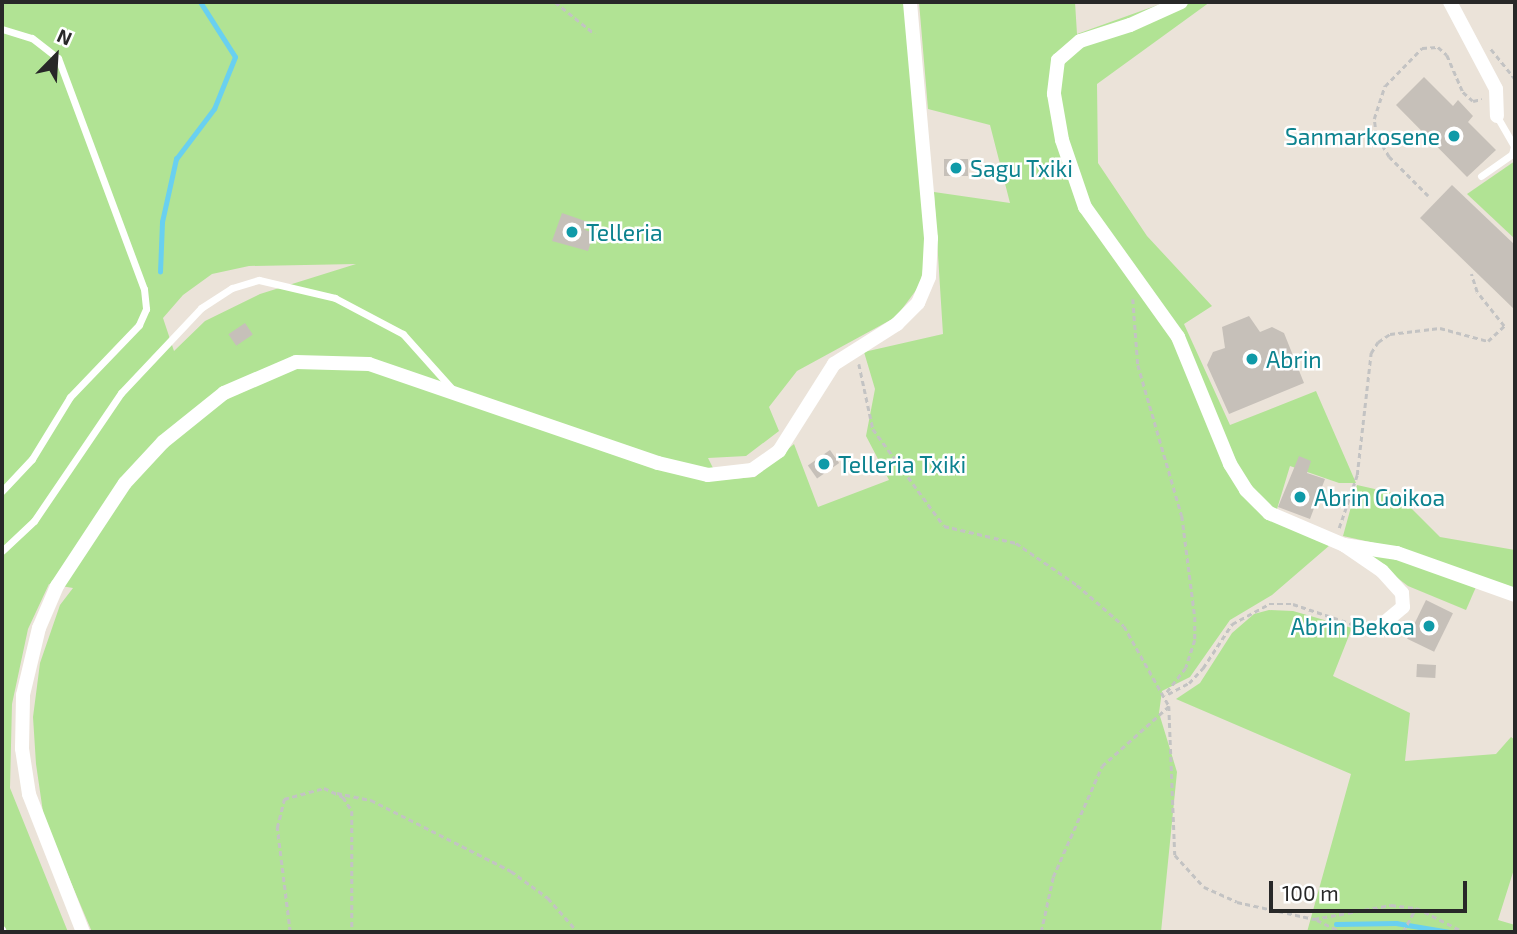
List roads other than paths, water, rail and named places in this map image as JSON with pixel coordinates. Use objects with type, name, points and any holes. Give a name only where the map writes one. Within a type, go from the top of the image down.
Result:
[{"type":"street","points":[[83,932],[44,843],[29,794],[22,749],[23,695],[34,646],[57,586],[87,536],[125,483],[163,442],[224,393],[296,362],[369,364],[658,463],[708,475],[752,470],[779,451],[834,364],[897,324],[918,303],[929,277],[931,239],[910,2]]},
{"type":"street","points":[[1181,2],[1067,49],[1054,77],[1062,139],[1085,207],[1178,337],[1230,464],[1246,490],[1269,513],[1339,543],[1382,571],[1402,593],[1403,607],[1377,629]]},
{"type":"street","points":[[1450,2],[1499,97],[1497,116]]},
{"type":"street","points":[[1339,543],[1397,553],[1515,595]]},
{"type":"lane","points":[[2,29],[32,38],[58,58],[144,289],[146,309],[139,325],[92,370],[32,458],[2,491]]},
{"type":"lane","points":[[1481,176],[1512,154],[1514,146],[1497,116]]},
{"type":"lane","points":[[2,551],[34,521],[121,393],[201,308],[232,288],[259,280],[296,285],[369,313],[403,334],[457,396]]},
{"type":"waterway","points":[[160,272],[162,222],[176,159],[214,109],[235,57],[200,2]]},
{"type":"waterway","points":[[1336,924],[1396,923],[1449,932]]},
{"type":"place","name":"Sanmarkosene","points":[[1454,136]]},
{"type":"place","name":"Sagu Txiki","points":[[956,168]]},
{"type":"place","name":"Telleria","points":[[572,232]]},
{"type":"place","name":"Abrin","points":[[1252,359]]},
{"type":"place","name":"Telleria Txiki","points":[[824,464]]},
{"type":"place","name":"Abrin Goikoa","points":[[1300,497]]},
{"type":"place","name":"Abrin Bekoa","points":[[1429,626]]}]
